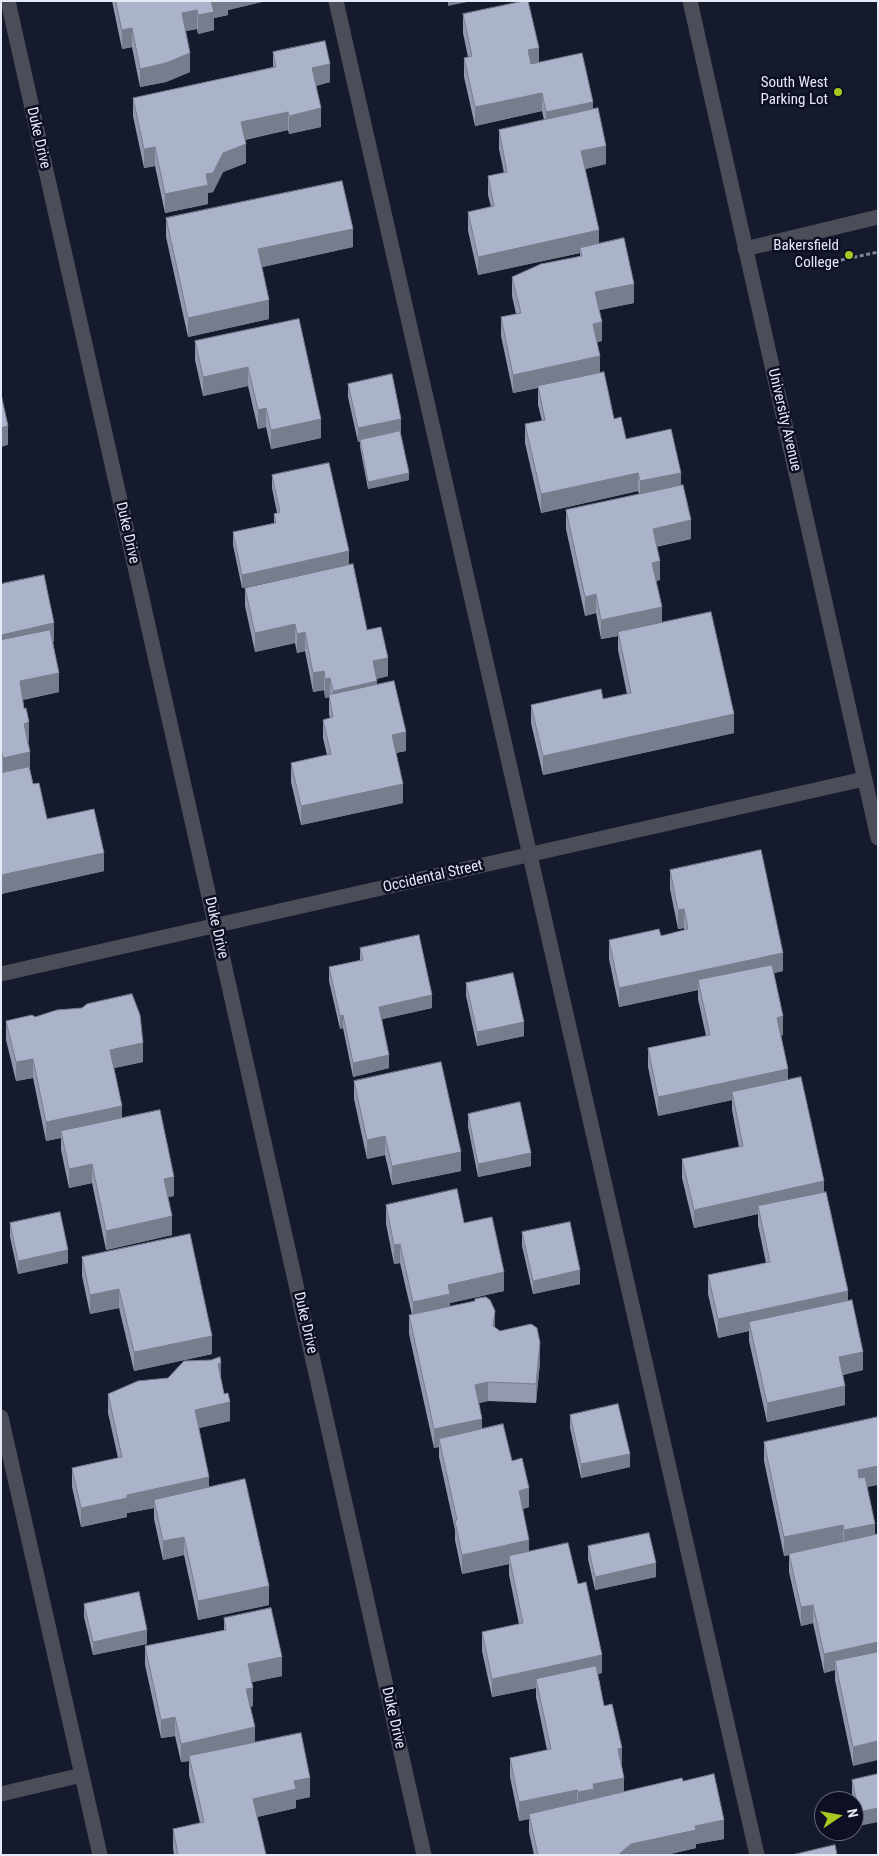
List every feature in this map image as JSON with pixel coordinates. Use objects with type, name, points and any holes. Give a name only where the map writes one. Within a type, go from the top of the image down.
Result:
[{"type":"street","name":"Duke Drive","points":[[8,1],[424,1855]]},
{"type":"street","points":[[336,1],[756,1855]]},
{"type":"street","name":"University Avenue","points":[[690,1],[878,838]]},
{"type":"street","points":[[745,249],[878,217]]},
{"type":"street","name":"Occidental Street","points":[[1,974],[864,779]]},
{"type":"street","points":[[1,1417],[100,1855]]},
{"type":"street","points":[[1,1794],[82,1775]]},
{"type":"path","points":[[809,267],[878,252]]},
{"type":"building","points":[[116,1],[211,1],[214,12],[198,15],[197,10],[182,13],[190,53],[166,63],[140,69],[132,28],[122,30]]},
{"type":"building","points":[[528,1],[539,48],[528,50],[531,64],[582,53],[593,102],[546,112],[542,93],[475,107],[464,58],[472,56],[463,14]]},
{"type":"building","points":[[325,41],[330,64],[312,68],[321,108],[289,116],[288,112],[241,122],[246,144],[223,153],[213,173],[206,174],[208,185],[165,194],[155,147],[144,149],[133,98],[276,67],[273,52]]},
{"type":"building","points":[[598,108],[606,146],[581,151],[599,230],[478,257],[468,212],[494,206],[488,176],[507,172],[499,130]]},
{"type":"building","points":[[342,181],[353,229],[258,249],[269,300],[188,318],[166,218]]},
{"type":"building","points":[[624,238],[634,284],[595,292],[602,322],[593,324],[600,356],[513,375],[501,317],[521,313],[512,277],[541,264],[582,256],[580,248]]},
{"type":"building","points":[[299,319],[321,419],[271,430],[266,408],[258,410],[248,367],[203,377],[195,341]]},
{"type":"building","points":[[604,372],[614,419],[621,417],[626,439],[671,429],[681,473],[640,481],[638,473],[541,494],[525,424],[545,420],[538,386]]},
{"type":"building","points":[[392,374],[401,419],[358,428],[348,384]]},
{"type":"building","points":[[1,394],[8,426],[1,428]]},
{"type":"building","points":[[400,431],[409,473],[368,482],[360,440]]},
{"type":"building","points":[[329,463],[349,551],[242,575],[233,532],[276,523],[274,514],[280,512],[272,475]]},
{"type":"building","points":[[683,485],[691,520],[653,529],[660,561],[652,563],[662,607],[601,620],[596,594],[585,597],[566,510]]},
{"type":"building","points":[[353,564],[367,630],[381,627],[388,658],[373,661],[377,681],[333,691],[330,678],[325,679],[324,671],[313,673],[305,632],[297,634],[295,624],[255,633],[245,588]]},
{"type":"building","points":[[44,575],[54,623],[1,635],[1,584]]},
{"type":"building","points":[[711,612],[734,714],[543,756],[531,705],[601,689],[603,699],[631,693],[618,632]]},
{"type":"building","points":[[50,630],[59,673],[20,681],[24,709],[26,708],[29,722],[24,724],[30,752],[3,758],[1,750],[1,640]]},
{"type":"building","points":[[394,681],[406,732],[392,735],[403,784],[301,806],[291,763],[331,754],[323,720],[333,717],[329,695]]},
{"type":"building","points":[[29,767],[33,784],[39,783],[47,819],[94,809],[104,853],[1,875],[1,773]]},
{"type":"building","points":[[761,850],[783,953],[619,988],[609,940],[659,929],[661,936],[688,929],[684,909],[678,910],[670,870]]},
{"type":"building","points":[[419,935],[432,995],[379,1007],[389,1055],[353,1063],[343,1015],[340,1016],[329,967],[363,960],[360,948]]},
{"type":"building","points":[[772,965],[783,1016],[777,1018],[788,1069],[658,1097],[648,1048],[710,1035],[698,980]]},
{"type":"building","points":[[513,973],[524,1022],[477,1032],[466,983]]},
{"type":"building","points":[[132,994],[140,1015],[143,1043],[110,1050],[122,1106],[46,1122],[33,1059],[16,1062],[6,1021],[32,1015],[35,1017],[57,1010],[82,1008],[87,1004]]},
{"type":"building","points":[[441,1062],[461,1152],[392,1166],[385,1136],[367,1140],[354,1081]]},
{"type":"building","points":[[801,1077],[824,1181],[694,1210],[682,1159],[743,1146],[732,1092]]},
{"type":"building","points":[[520,1102],[531,1153],[478,1164],[468,1114]]},
{"type":"building","points":[[160,1110],[174,1177],[164,1179],[172,1216],[106,1231],[92,1164],[69,1169],[61,1131]]},
{"type":"building","points":[[457,1189],[464,1223],[492,1217],[504,1272],[448,1285],[450,1294],[413,1302],[400,1244],[394,1245],[386,1205]]},
{"type":"building","points":[[826,1192],[848,1291],[718,1319],[708,1275],[770,1262],[758,1206]]},
{"type":"building","points":[[60,1212],[68,1250],[18,1261],[10,1223]]},
{"type":"building","points":[[570,1222],[580,1270],[533,1281],[522,1232]]},
{"type":"building","points":[[190,1234],[212,1336],[134,1352],[119,1289],[90,1295],[82,1257]]},
{"type":"building","points":[[486,1297],[490,1300],[495,1311],[493,1326],[500,1331],[531,1324],[537,1328],[540,1343],[536,1384],[488,1382],[475,1385],[482,1419],[434,1429],[409,1315]]},
{"type":"building","points":[[852,1300],[863,1352],[839,1357],[845,1386],[767,1403],[749,1322]]},
{"type":"building","points":[[220,1357],[221,1363],[218,1364],[224,1394],[228,1393],[230,1402],[195,1410],[209,1477],[127,1495],[127,1498],[81,1508],[72,1468],[122,1457],[108,1394],[138,1381],[168,1378],[184,1361],[211,1360]]},
{"type":"building","points":[[618,1404],[630,1454],[581,1464],[570,1415]]},
{"type":"building","points":[[878,1417],[878,1466],[858,1470],[859,1478],[865,1477],[875,1524],[844,1530],[843,1525],[784,1537],[764,1442]]},
{"type":"building","points":[[503,1424],[512,1461],[522,1458],[529,1488],[519,1491],[529,1540],[462,1555],[455,1521],[457,1520],[439,1439]]},
{"type":"building","points":[[245,1479],[269,1586],[198,1601],[184,1537],[163,1541],[154,1500]]},
{"type":"building","points":[[649,1533],[656,1563],[595,1577],[588,1546]]},
{"type":"building","points":[[878,1534],[878,1642],[824,1654],[813,1605],[801,1607],[789,1554]]},
{"type":"building","points":[[568,1543],[578,1584],[586,1582],[602,1655],[492,1679],[482,1632],[523,1623],[509,1556]]},
{"type":"building","points":[[139,1592],[147,1630],[93,1642],[84,1604]]},
{"type":"building","points":[[271,1608],[282,1657],[248,1664],[253,1688],[246,1689],[255,1727],[181,1744],[175,1717],[161,1720],[145,1646],[226,1630],[224,1618]]},
{"type":"building","points":[[878,1652],[878,1741],[853,1747],[835,1661]]},
{"type":"building","points":[[596,1666],[604,1706],[612,1704],[622,1748],[618,1749],[624,1778],[593,1784],[594,1789],[578,1792],[577,1790],[519,1802],[510,1758],[551,1749],[536,1679]]},
{"type":"building","points":[[301,1733],[310,1778],[294,1781],[296,1789],[253,1799],[266,1855],[178,1855],[173,1829],[204,1822],[189,1756]]},
{"type":"building","points":[[714,1774],[724,1820],[695,1826],[696,1830],[631,1844],[618,1855],[538,1855],[529,1814],[682,1778],[683,1781]]},
{"type":"building","points":[[878,1774],[878,1808],[864,1811],[864,1791],[854,1791],[852,1780]]},
{"type":"building","points":[[835,1845],[837,1855],[792,1855]]},
{"type":"place","name":"South West Parking Lot","points":[[838,92]]},
{"type":"place","name":"Bakersfield College","points":[[849,255]]}]
